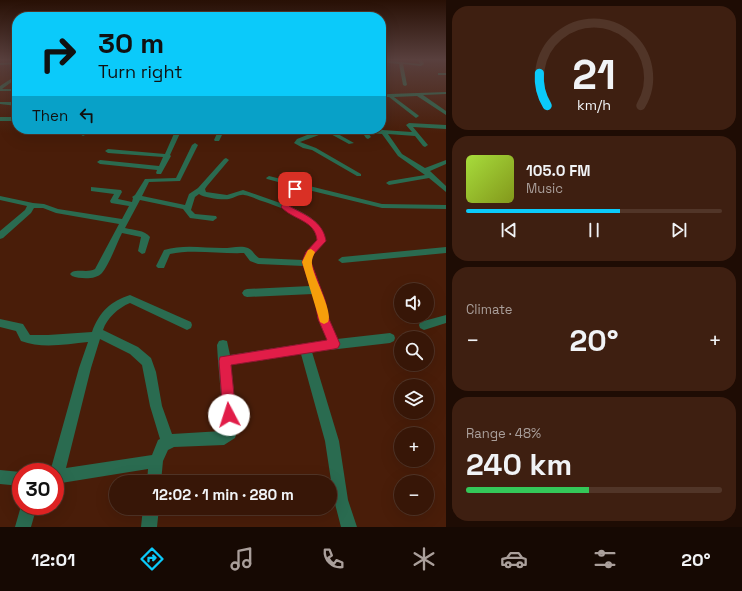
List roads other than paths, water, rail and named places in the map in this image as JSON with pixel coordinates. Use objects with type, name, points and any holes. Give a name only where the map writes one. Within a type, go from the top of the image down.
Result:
[{"type":"street","points":[[0,89],[12,90]]},
{"type":"street","points":[[389,96],[446,93]]},
{"type":"street","points":[[418,94],[446,113]]},
{"type":"street","points":[[389,96],[416,116]]},
{"type":"street","points":[[0,103],[12,104]]},
{"type":"street","points":[[0,119],[12,119]]},
{"type":"street","points":[[425,145],[409,125],[446,127]]},
{"type":"street","points":[[386,132],[415,134]]},
{"type":"street","points":[[155,179],[168,156],[177,134]]},
{"type":"street","points":[[217,140],[220,134]]},
{"type":"street","points":[[314,134],[299,140],[297,143],[314,149],[359,176]]},
{"type":"street","points":[[335,134],[351,143]]},
{"type":"street","points":[[385,134],[400,154],[425,171],[446,190]]},
{"type":"street","points":[[75,274],[93,274],[98,272],[134,201],[147,180],[178,180],[195,145]]},
{"type":"street","points":[[108,151],[168,156]]},
{"type":"street","points":[[213,218],[193,216],[188,212],[188,208],[192,196],[201,189],[208,179],[221,168],[226,160]]},
{"type":"street","points":[[100,162],[162,168]]},
{"type":"street","points":[[425,171],[446,162]]},
{"type":"street","points":[[389,183],[431,176]]},
{"type":"street","points":[[269,178],[382,206],[446,207]]},
{"type":"street","points":[[285,207],[297,186]]},
{"type":"street","points":[[94,189],[118,192],[114,201],[134,201],[188,208]]},
{"type":"street","points":[[201,189],[203,194],[219,197],[227,197],[241,192],[247,192],[285,207],[314,223],[320,233],[322,241],[309,254],[307,262],[324,319],[334,344]]},
{"type":"street","points":[[0,198],[31,205],[44,206],[56,211],[121,226],[146,237],[142,251]]},
{"type":"street","points":[[0,236],[28,211],[31,205]]},
{"type":"street","points":[[161,266],[166,252],[180,249],[223,251],[245,250],[249,252],[252,258],[258,261],[307,262]]},
{"type":"street","points":[[342,260],[446,250]]},
{"type":"street","points":[[247,293],[316,290]]},
{"type":"street","points":[[59,463],[85,368],[105,316],[120,302],[127,299],[136,301],[187,325]]},
{"type":"street","points":[[424,325],[446,319]]},
{"type":"street","points":[[0,323],[19,327],[23,336],[30,340],[69,339],[97,334],[140,354],[147,361],[150,369],[155,401],[168,442]]},
{"type":"street","points":[[224,361],[334,344],[390,338]]},
{"type":"street","points":[[155,475],[156,461],[163,445],[168,442],[173,440],[224,438],[230,432],[223,345]]},
{"type":"street","points":[[305,349],[332,441],[341,500],[350,527]]},
{"type":"street","points":[[64,475],[156,461]]},
{"type":"street","points":[[0,477],[12,478]]},
{"type":"street","points":[[23,527],[26,515]]},
{"type":"street","points":[[149,527],[150,515]]}]
